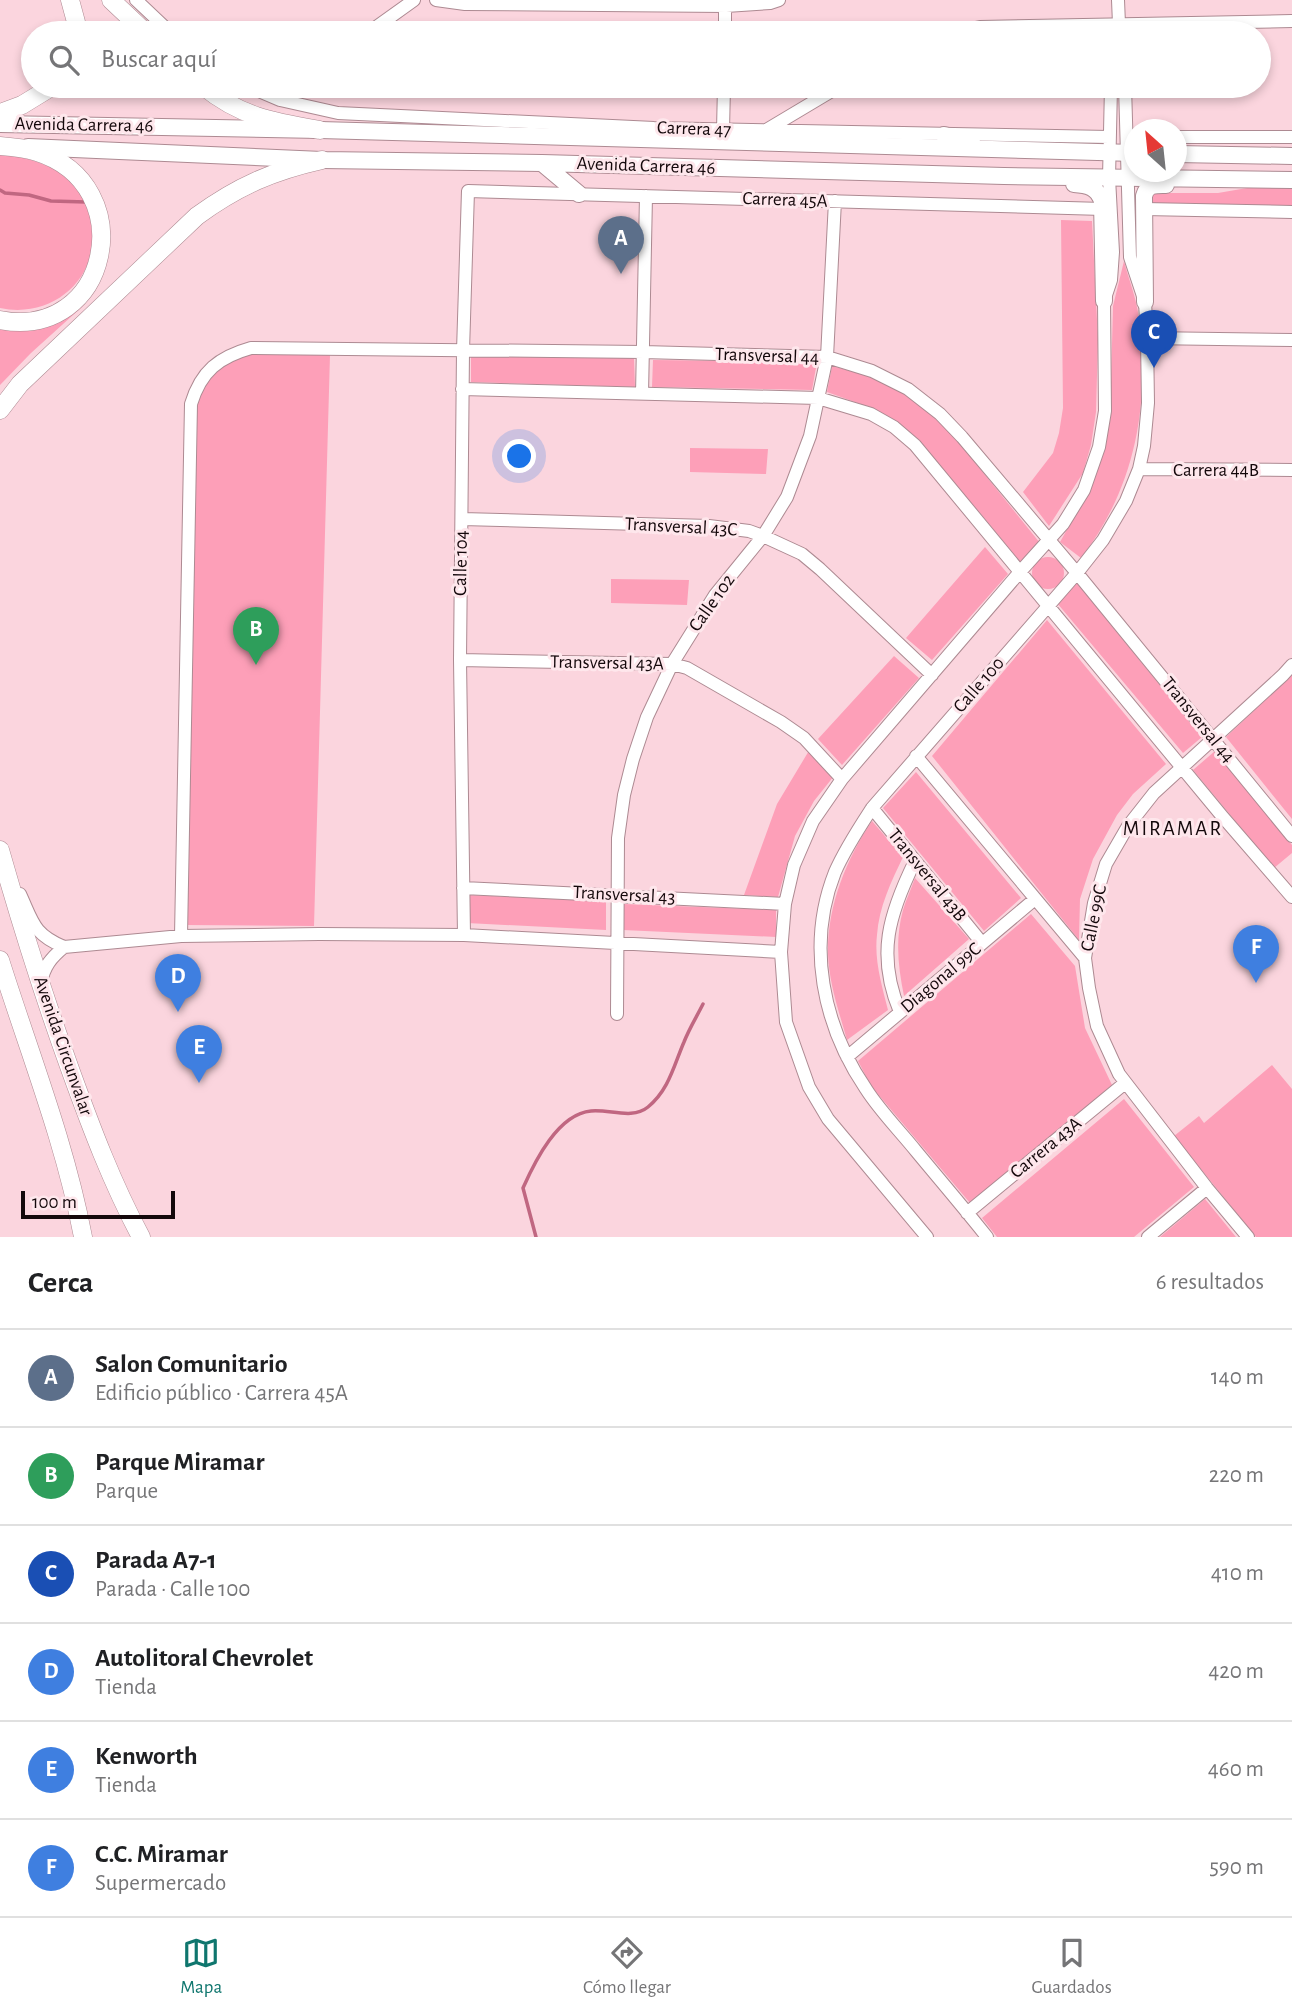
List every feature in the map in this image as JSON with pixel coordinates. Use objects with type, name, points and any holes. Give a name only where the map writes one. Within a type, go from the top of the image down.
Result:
[{"type":"highway","points":[[70,0],[76,21]]},
{"type":"highway","points":[[111,0],[133,21]]},
{"type":"highway","points":[[0,113],[33,98]]},
{"type":"highway","points":[[221,98],[257,118],[320,130]]},
{"type":"highway","points":[[0,146],[40,152],[74,174],[95,203],[102,226],[100,253],[93,276],[88,286],[70,304],[35,320],[0,320]]},
{"type":"highway","points":[[0,410],[20,384],[197,216],[223,197],[266,175],[323,160]]},
{"type":"highway","name":"Avenida Circunvalar","points":[[1,852],[40,985],[92,1131],[120,1198],[141,1237]]},
{"type":"highway","name":"Avenida Circunvalar","points":[[0,960],[55,1124],[83,1237]]},
{"type":"main road","name":"Avenida Carrera 46","points":[[0,124],[998,149],[1124,146]]},
{"type":"main road","points":[[590,138],[654,128]]},
{"type":"main road","points":[[944,135],[998,149]]},
{"type":"main road","name":"Avenida Carrera 46","points":[[0,146],[323,160],[1124,178]]},
{"type":"main road","points":[[1187,154],[1292,156]]},
{"type":"main road","points":[[542,163],[579,194]]},
{"type":"main road","points":[[1004,176],[1009,182],[1089,186],[1100,194],[1103,209],[1104,301]]},
{"type":"main road","name":"Avenida Carrera 46","points":[[1187,179],[1292,180]]},
{"type":"main road","points":[[1145,302],[1145,191],[1153,185],[1226,186],[1243,180]]},
{"type":"street","points":[[136,0],[158,21]]},
{"type":"street","points":[[385,21],[414,0]]},
{"type":"street","points":[[436,0],[465,4],[770,3],[779,0]]},
{"type":"street","points":[[1118,0],[1118,21]]},
{"type":"street","points":[[725,3],[725,21]]},
{"type":"street","points":[[1271,23],[1292,22]]},
{"type":"street","name":"Carrera 47","points":[[275,98],[338,113],[654,128],[944,135],[1109,145]]},
{"type":"street","points":[[723,130],[724,98]]},
{"type":"street","points":[[767,130],[820,98]]},
{"type":"street","points":[[927,1237],[828,1119],[809,1087],[786,1022],[781,951],[785,904],[794,865],[813,821],[842,779],[1063,524],[1084,490],[1099,447],[1105,411],[1104,301],[1111,280],[1113,252],[1109,178],[1111,98]]},
{"type":"street","name":"Calle 100","points":[[1126,98],[1128,119]]},
{"type":"street","points":[[1187,137],[1292,137]]},
{"type":"street","name":"Calle 100","points":[[987,1237],[866,1090],[847,1057],[832,1023],[825,992],[821,949],[823,917],[836,871],[850,841],[872,808],[1077,573],[1103,540],[1126,501],[1139,469],[1148,403],[1145,302],[1130,257],[1127,182]]},
{"type":"street","name":"Carrera 45A","points":[[468,191],[1103,209]]},
{"type":"street","name":"Calle 104","points":[[464,936],[460,660],[462,389],[468,191]]},
{"type":"street","points":[[642,394],[646,196]]},
{"type":"street","name":"Calle 102","points":[[617,1014],[618,838],[624,795],[647,717],[672,664],[715,595],[763,536],[787,497],[810,436],[827,357],[835,201]]},
{"type":"street","points":[[1144,209],[1292,212]]},
{"type":"street","points":[[1147,338],[1292,340]]},
{"type":"street","name":"Transversal 44","points":[[181,936],[191,404],[196,388],[206,373],[219,361],[251,348],[643,352],[827,357],[872,370],[908,389],[940,414],[962,437],[1292,836]]},
{"type":"street","points":[[462,389],[818,398],[871,414],[894,427],[942,476],[1019,573],[1292,897]]},
{"type":"street","name":"Carrera 44B","points":[[1139,469],[1292,470]]},
{"type":"street","name":"Transversal 43C","points":[[462,519],[709,526],[749,531],[802,554],[932,675]]},
{"type":"street","name":"Transversal 43A","points":[[460,660],[672,664],[687,667],[804,738],[842,779]]},
{"type":"street","name":"Calle 99C","points":[[1248,1237],[1125,1083],[1097,1026],[1085,958],[1094,903],[1106,864],[1139,810],[1181,767],[1292,665]]},
{"type":"street","points":[[916,756],[1085,958]]},
{"type":"street","name":"Transversal 43B","points":[[872,808],[982,943]]},
{"type":"street","points":[[1,852],[34,926],[49,941],[64,947],[181,936],[319,934],[464,936],[781,951]]},
{"type":"street","points":[[901,1012],[887,971],[886,940],[899,894],[915,861]]},
{"type":"street","name":"Transversal 43","points":[[463,888],[785,904]]},
{"type":"street","name":"Diagonal 99C","points":[[847,1057],[1035,899]]},
{"type":"street","points":[[40,985],[48,961],[64,947]]},
{"type":"street","name":"Carrera 43A","points":[[967,1213],[1125,1083]]},
{"type":"street","points":[[1148,1237],[1207,1188]]},
{"type":"shaded area","points":[[0,154],[29,160],[58,171],[79,192],[90,217],[93,237],[90,257],[83,274],[72,288],[40,307],[21,310],[0,308]]},
{"type":"shaded area","points":[[1247,188],[1292,188],[1292,206],[1149,204],[1151,196],[1156,193],[1218,193]]},
{"type":"shaded area","points":[[1061,220],[1092,221],[1098,339],[1096,412],[1083,473],[1049,526],[1023,492],[1053,453],[1063,408]]},
{"type":"shaded area","points":[[1124,261],[1139,319],[1142,351],[1140,414],[1126,475],[1099,531],[1081,558],[1060,542],[1088,492],[1110,421],[1113,306]]},
{"type":"shaded area","points":[[83,306],[0,385],[0,329],[33,328]]},
{"type":"shaded area","points":[[253,354],[330,355],[314,926],[185,925],[195,406],[203,386],[216,371],[233,360]]},
{"type":"shaded area","points":[[471,355],[634,358],[635,387],[471,382]]},
{"type":"shaded area","points":[[653,360],[817,362],[812,390],[652,387]]},
{"type":"shaded area","points":[[832,366],[869,376],[905,394],[937,418],[1040,543],[1022,564],[916,440],[874,409],[827,392]]},
{"type":"shaded area","points":[[690,448],[768,449],[766,474],[690,472]]},
{"type":"shaded area","points":[[985,547],[1008,574],[932,660],[906,638]]},
{"type":"shaded area","points":[[1048,557],[1059,562],[1064,573],[1059,584],[1048,589],[1037,584],[1032,573],[1037,562]]},
{"type":"shaded area","points":[[611,579],[689,580],[687,605],[611,603]]},
{"type":"shaded area","points":[[1076,582],[1202,737],[1183,753],[1057,603]]},
{"type":"shaded area","points":[[1047,620],[1166,764],[1133,794],[1117,815],[1093,859],[1080,899],[1079,940],[932,756]]},
{"type":"shaded area","points":[[894,656],[919,678],[842,765],[818,739]]},
{"type":"shaded area","points":[[1292,675],[1292,819],[1226,737]]},
{"type":"shaded area","points":[[810,749],[834,776],[814,801],[795,836],[778,897],[744,895],[777,804]]},
{"type":"shaded area","points":[[1215,751],[1292,845],[1292,853],[1274,868],[1193,770]]},
{"type":"shaded area","points":[[916,772],[1021,898],[984,931],[883,808]]},
{"type":"shaded area","points":[[872,821],[903,857],[883,905],[876,944],[888,1010],[847,1040],[830,976],[829,936],[835,901],[846,867]]},
{"type":"shaded area","points":[[915,878],[969,939],[904,996],[898,942],[903,910]]},
{"type":"shaded area","points":[[467,895],[606,901],[606,930],[467,923]]},
{"type":"shaded area","points":[[624,904],[776,910],[776,937],[623,930]]},
{"type":"shaded area","points":[[1031,914],[1075,966],[1085,1028],[1112,1085],[970,1203],[871,1086],[858,1061]]},
{"type":"shaded area","points":[[1272,1065],[1292,1089],[1292,1237],[1256,1237],[1174,1136],[1199,1116],[1204,1123]]},
{"type":"shaded area","points":[[1124,1099],[1194,1187],[1134,1237],[997,1237],[982,1218]]},
{"type":"shaded area","points":[[1205,1199],[1236,1237],[1160,1237]]},
{"type":"waterway","points":[[0,190],[51,201],[86,202]]},
{"type":"waterway","points":[[536,1237],[523,1188],[549,1140],[568,1120],[579,1114],[591,1111],[635,1113],[648,1107],[666,1085],[703,1004]]},
{"type":"place","name":"Salon Comunitario","points":[[621,274]]},
{"type":"place","name":"Parada A7-1","points":[[1154,368]]},
{"type":"place","name":"Parque Miramar","points":[[256,665]]},
{"type":"place","name":"C.C. Miramar","points":[[1256,983]]},
{"type":"place","name":"Autolitoral Chevrolet","points":[[178,1012]]},
{"type":"place","name":"Kenworth","points":[[199,1083]]},
{"type":"district","name":"MIRAMAR","points":[[1173,828]]}]
